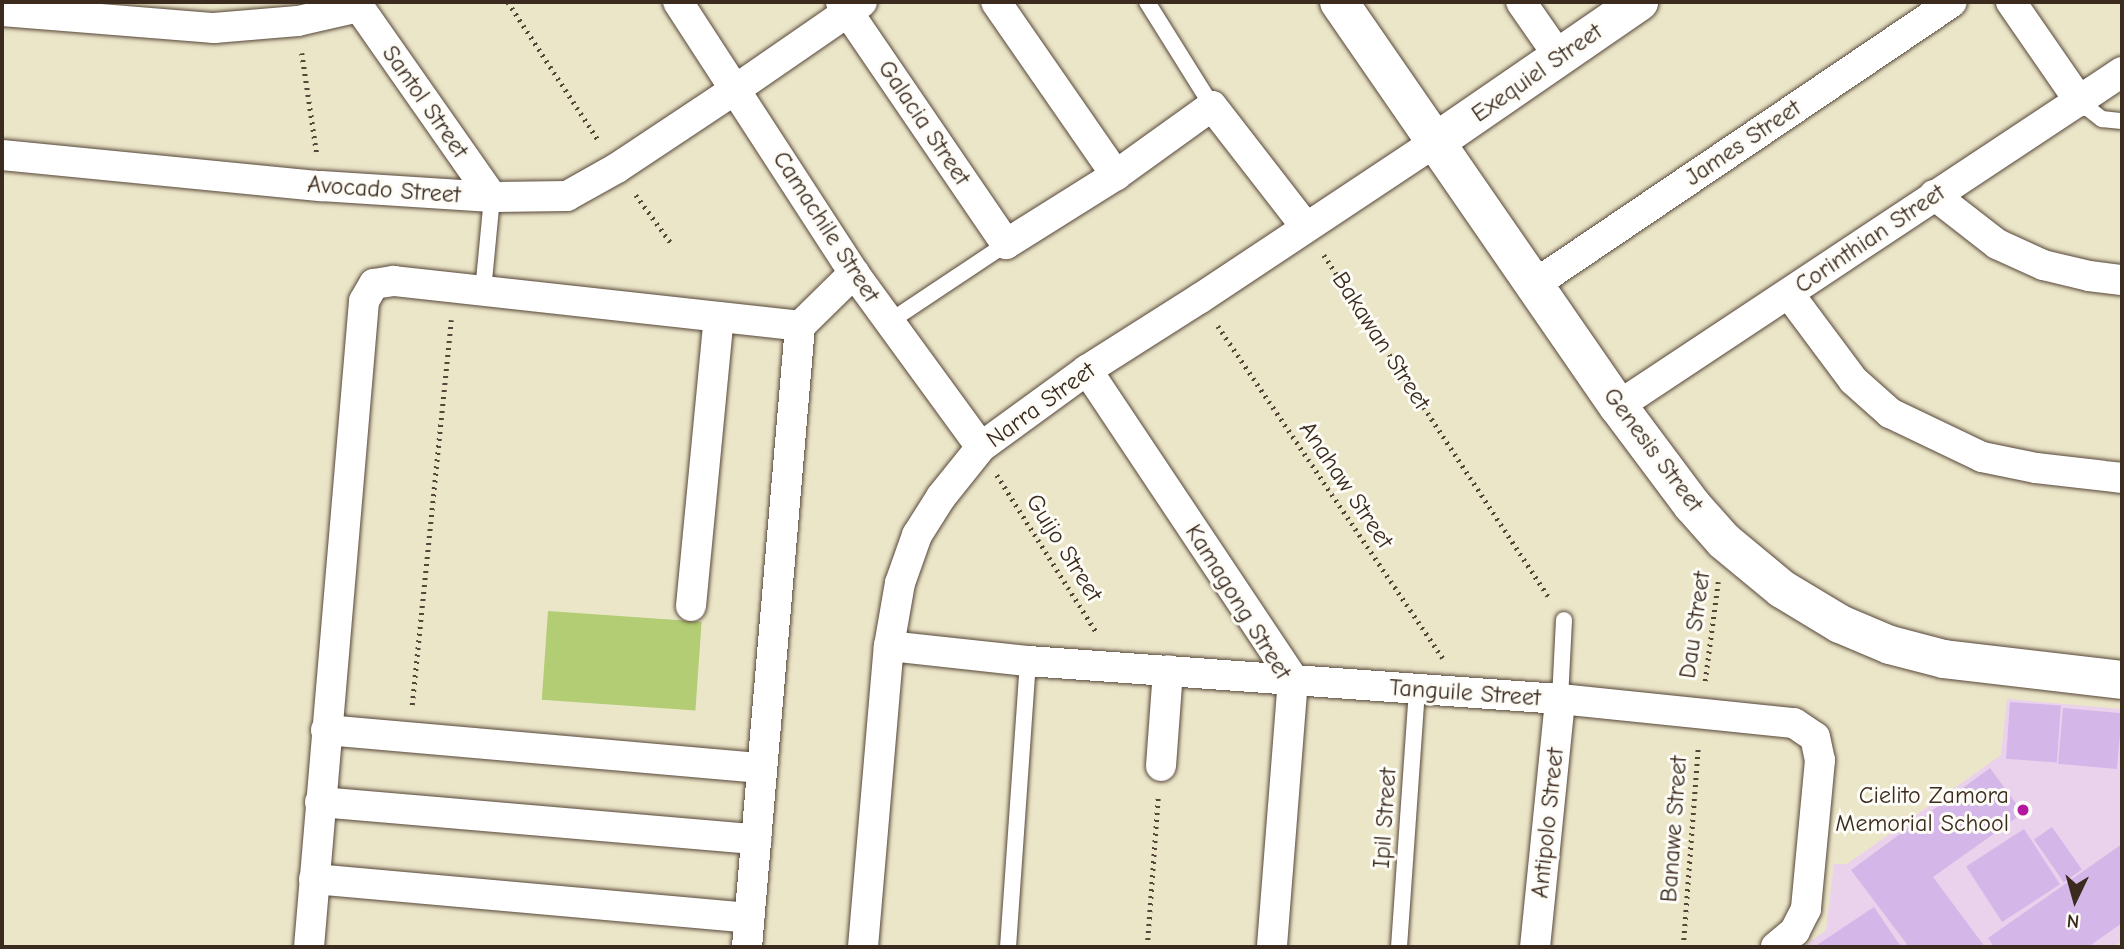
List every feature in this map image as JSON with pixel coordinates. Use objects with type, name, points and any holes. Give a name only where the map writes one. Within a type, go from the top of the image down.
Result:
[{"type":"street","name":"Camachile Street","points":[[678,2],[855,273],[981,447]]},
{"type":"street","points":[[996,2],[1115,175]]},
{"type":"street","name":"Genesis Street","points":[[1339,2],[1618,406],[1692,505],[1724,541],[1782,589],[1840,624],[1890,645],[1944,659],[2122,680]]},
{"type":"street","points":[[1521,2],[1560,58]]},
{"type":"street","name":"Exequiel Street","points":[[1434,143],[1639,2]]},
{"type":"street","name":"James Street","points":[[1535,284],[1952,2]]},
{"type":"street","points":[[2011,2],[2080,102]]},
{"type":"street","name":"Avocado Street","points":[[2,155],[321,186],[492,197],[567,196],[617,168],[736,89],[850,5]]},
{"type":"street","name":"Galacia Street","points":[[850,5],[1006,244]]},
{"type":"street","name":"Santol Street","points":[[298,21],[359,7],[492,197]]},
{"type":"street","points":[[2,12],[214,28],[298,21]]},
{"type":"street","name":"Corinthian Street","points":[[1618,406],[2122,72]]},
{"type":"street","points":[[1006,244],[1115,175],[1212,106],[1306,227]]},
{"type":"street","name":"Narra Street","points":[[863,947],[889,646],[900,583],[917,535],[942,497],[981,447],[1087,370],[1434,143]]},
{"type":"street","points":[[1934,195],[1997,244],[2043,265],[2089,276],[2122,280]]},
{"type":"street","points":[[314,879],[748,933],[800,326],[855,273]]},
{"type":"street","points":[[309,947],[364,301],[374,284],[394,281],[800,326]]},
{"type":"street","points":[[1788,294],[1853,380],[1890,413],[1982,457],[2036,468],[2122,478]]},
{"type":"street","points":[[691,606],[719,317]]},
{"type":"street","name":"Kamagong Street","points":[[1087,370],[1293,679],[1272,947]]},
{"type":"street","name":"Tanguile Street","points":[[889,646],[1028,662],[1118,666],[1417,691],[1560,699],[1794,723],[1815,737],[1820,760],[1806,909],[1795,931],[1776,947]]},
{"type":"street","points":[[1161,766],[1168,670]]},
{"type":"street","name":"Antipolo Street","points":[[1535,947],[1560,699]]},
{"type":"street","points":[[326,730],[761,768]]},
{"type":"street","points":[[320,803],[756,839]]},
{"type":"lane","points":[[1147,2],[1212,106]]},
{"type":"lane","points":[[2080,102],[2102,120],[2122,121]]},
{"type":"lane","points":[[468,289],[492,197]]},
{"type":"lane","points":[[890,322],[1006,244]]},
{"type":"lane","points":[[1560,699],[1564,620]]},
{"type":"lane","points":[[1008,947],[1028,662]]},
{"type":"lane","name":"Ipil Street","points":[[1399,947],[1417,691]]},
{"type":"path","points":[[508,2],[617,168],[671,243]]},
{"type":"path","points":[[298,21],[321,186]]},
{"type":"path","name":"Bakawan Street","points":[[1306,227],[1564,620]]},
{"type":"path","points":[[409,737],[468,289]]},
{"type":"path","name":"Anahaw Street","points":[[1199,299],[1453,673],[1453,693]]},
{"type":"path","name":"Guijo Street","points":[[981,447],[1118,666]]},
{"type":"path","name":"Dau Street","points":[[1701,713],[1724,541]]},
{"type":"path","name":"Banawe Street","points":[[1683,947],[1701,713]]},
{"type":"path","points":[[1147,947],[1161,766]]},
{"type":"shaded area","name":"Cielito Zamora Memorial School","points":[[2007,699],[2122,709],[2122,941],[2113,947],[1803,947],[1826,930],[1834,864],[1847,864],[2001,755]]},
{"type":"green space","points":[[548,611],[702,622],[695,711],[542,700]]},
{"type":"building","points":[[2010,702],[2061,706],[2057,762],[2006,759]]},
{"type":"building","points":[[2063,708],[2122,713],[2117,769],[2058,764]]},
{"type":"building","points":[[1990,768],[2023,813],[1933,877],[1985,947],[1909,947],[1851,870]]},
{"type":"building","points":[[2052,827],[2082,870],[2064,882],[2034,840]]},
{"type":"building","points":[[2024,829],[2060,884],[2002,922],[1966,867]]},
{"type":"building","points":[[2122,844],[2122,923],[2088,947],[1994,947],[1988,938]]},
{"type":"building","points":[[1874,907],[1901,947],[1814,947]]},
{"type":"place","name":"Cielito Zamora Memorial School","points":[[2023,810]]}]
